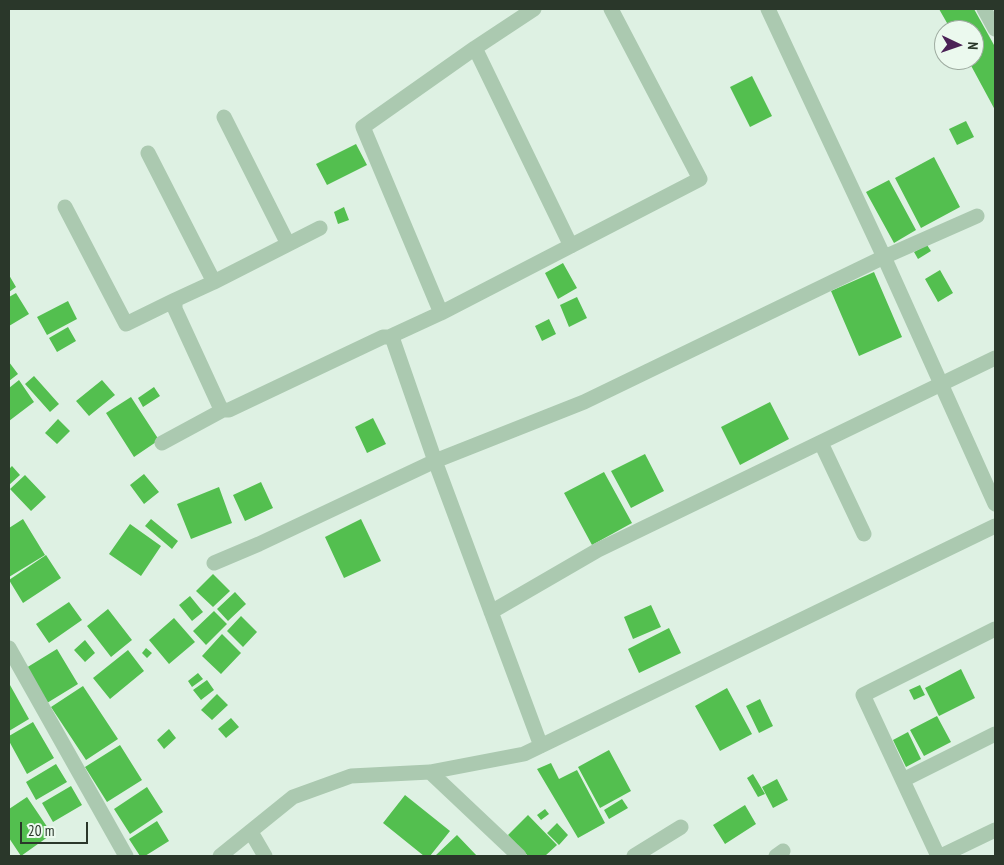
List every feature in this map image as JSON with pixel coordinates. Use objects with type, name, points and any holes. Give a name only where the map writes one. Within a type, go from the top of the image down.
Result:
[{"type":"street","points":[[440,313],[363,127],[534,9]]},
{"type":"street","points":[[162,443],[223,410],[228,410],[383,337],[389,337],[440,313],[700,179],[611,9]]},
{"type":"street","points":[[768,9],[884,257],[995,504]]},
{"type":"street","points":[[984,9],[995,29]]},
{"type":"street","points":[[475,48],[571,246]]},
{"type":"street","points":[[224,117],[288,244]]},
{"type":"street","points":[[148,153],[214,282]]},
{"type":"street","points":[[65,207],[126,324],[320,228]]},
{"type":"street","points":[[214,563],[259,544],[435,461],[584,402],[884,257],[977,216]]},
{"type":"street","points":[[175,300],[175,309],[223,410]]},
{"type":"street","points":[[389,337],[393,340],[435,461],[541,746]]},
{"type":"street","points":[[491,612],[598,550],[995,358]]},
{"type":"street","points":[[821,442],[864,534]]},
{"type":"street","points":[[220,856],[293,797],[351,776],[430,772],[524,754],[995,526]]},
{"type":"street","points":[[995,629],[864,696],[939,856],[995,830]]},
{"type":"street","points":[[9,648],[13,664],[126,856]]},
{"type":"street","points":[[903,780],[995,734]]},
{"type":"street","points":[[430,772],[519,856]]},
{"type":"street","points":[[634,856],[681,827]]},
{"type":"street","points":[[251,832],[265,856]]},
{"type":"building","points":[[939,9],[974,9],[980,20],[945,20]]},
{"type":"building","points":[[984,27],[995,46],[995,110],[973,70],[984,70]]},
{"type":"building","points":[[752,76],[772,116],[750,127],[730,87]]},
{"type":"building","points":[[966,121],[974,137],[957,145],[949,129]]},
{"type":"building","points":[[356,144],[367,165],[327,185],[316,164]]},
{"type":"building","points":[[934,157],[960,207],[921,228],[895,178]]},
{"type":"building","points":[[889,180],[916,230],[894,243],[866,192]]},
{"type":"building","points":[[344,207],[349,220],[338,224],[334,212]]},
{"type":"building","points":[[927,245],[931,251],[918,259],[914,252]]},
{"type":"building","points":[[563,263],[577,288],[558,299],[545,273]]},
{"type":"building","points":[[940,270],[953,293],[938,302],[925,279]]},
{"type":"building","points":[[874,272],[902,337],[859,356],[831,291]]},
{"type":"building","points":[[9,275],[16,287],[9,292]]},
{"type":"building","points":[[16,293],[29,314],[9,326],[9,297]]},
{"type":"building","points":[[577,297],[587,318],[569,327],[560,305]]},
{"type":"building","points":[[68,301],[77,319],[47,335],[37,317]]},
{"type":"building","points":[[549,319],[556,334],[542,341],[535,326]]},
{"type":"building","points":[[68,327],[76,341],[57,352],[49,338]]},
{"type":"building","points":[[9,362],[18,374],[9,381]]},
{"type":"building","points":[[34,376],[59,404],[50,412],[25,384]]},
{"type":"building","points":[[19,380],[34,402],[9,421],[9,388]]},
{"type":"building","points":[[102,380],[115,395],[89,416],[76,401]]},
{"type":"building","points":[[154,387],[160,396],[143,407],[138,398]]},
{"type":"building","points":[[131,397],[159,440],[134,457],[106,413]]},
{"type":"building","points":[[770,402],[789,439],[740,465],[721,427]]},
{"type":"building","points":[[373,418],[386,444],[367,453],[355,427]]},
{"type":"building","points":[[58,419],[70,431],[57,444],[45,433]]},
{"type":"building","points":[[645,454],[664,491],[631,508],[611,471]]},
{"type":"building","points":[[12,466],[20,475],[9,485],[9,469]]},
{"type":"building","points":[[604,472],[632,523],[592,545],[564,493]]},
{"type":"building","points":[[144,474],[159,492],[144,504],[130,485]]},
{"type":"building","points":[[25,475],[46,497],[31,511],[10,489]]},
{"type":"building","points":[[261,482],[273,508],[245,521],[233,495]]},
{"type":"building","points":[[219,487],[232,523],[191,539],[177,504]]},
{"type":"building","points":[[23,519],[45,555],[9,577],[9,528]]},
{"type":"building","points":[[151,519],[178,541],[172,549],[145,526]]},
{"type":"building","points":[[361,519],[381,561],[344,578],[325,537]]},
{"type":"building","points":[[130,524],[161,546],[141,576],[109,554]]},
{"type":"building","points":[[46,555],[61,578],[23,603],[9,580]]},
{"type":"building","points":[[213,574],[230,591],[213,607],[196,591]]},
{"type":"building","points":[[235,592],[246,604],[228,621],[217,609]]},
{"type":"building","points":[[190,596],[203,612],[192,621],[179,605]]},
{"type":"building","points":[[69,602],[82,620],[49,643],[36,624]]},
{"type":"building","points":[[651,605],[661,627],[633,639],[624,617]]},
{"type":"building","points":[[108,609],[132,640],[111,657],[87,626]]},
{"type":"building","points":[[214,611],[227,624],[206,645],[193,631]]},
{"type":"building","points":[[241,616],[257,632],[243,647],[227,631]]},
{"type":"building","points":[[174,618],[195,642],[169,664],[149,640]]},
{"type":"building","points":[[669,628],[681,653],[639,673],[628,649]]},
{"type":"building","points":[[222,634],[241,653],[221,674],[202,656]]},
{"type":"building","points":[[85,640],[95,653],[85,662],[74,650]]},
{"type":"building","points":[[146,648],[152,653],[147,658],[142,653]]},
{"type":"building","points":[[57,649],[78,684],[47,703],[26,668]]},
{"type":"building","points":[[128,650],[144,671],[110,699],[93,678]]},
{"type":"building","points":[[961,669],[975,698],[939,716],[925,688]]},
{"type":"building","points":[[198,673],[203,679],[192,687],[188,681]]},
{"type":"building","points":[[207,680],[214,690],[201,700],[193,690]]},
{"type":"building","points":[[920,685],[925,695],[914,700],[909,690]]},
{"type":"building","points":[[9,686],[29,719],[9,731]]},
{"type":"building","points":[[83,686],[118,739],[86,760],[51,707]]},
{"type":"building","points":[[727,688],[752,734],[720,751],[695,706]]},
{"type":"building","points":[[217,694],[228,705],[212,720],[201,710]]},
{"type":"building","points":[[760,699],[773,726],[759,733],[746,706]]},
{"type":"building","points":[[937,716],[951,742],[924,756],[910,730]]},
{"type":"building","points":[[231,718],[239,727],[226,738],[218,729]]},
{"type":"building","points":[[33,722],[54,758],[27,774],[9,741],[9,736]]},
{"type":"building","points":[[169,729],[176,738],[164,749],[157,740]]},
{"type":"building","points":[[908,732],[921,759],[906,767],[893,740]]},
{"type":"building","points":[[120,745],[142,780],[107,802],[85,767]]},
{"type":"building","points":[[609,750],[631,791],[600,808],[578,767]]},
{"type":"building","points":[[551,763],[559,779],[577,770],[605,823],[578,838],[537,769]]},
{"type":"building","points":[[56,764],[67,782],[36,800],[26,782]]},
{"type":"building","points":[[753,774],[765,794],[758,797],[747,778]]},
{"type":"building","points":[[777,779],[788,800],[773,808],[762,787]]},
{"type":"building","points":[[71,786],[82,805],[53,822],[42,803]]},
{"type":"building","points":[[147,787],[163,812],[130,834],[114,809]]},
{"type":"building","points":[[405,795],[450,831],[430,856],[424,856],[383,823]]},
{"type":"building","points":[[27,797],[52,834],[21,856],[9,838],[9,809]]},
{"type":"building","points":[[622,799],[628,808],[609,819],[604,810]]},
{"type":"building","points":[[745,805],[756,824],[725,844],[713,825]]},
{"type":"building","points":[[545,809],[549,814],[541,820],[537,815]]},
{"type":"building","points":[[528,815],[557,845],[545,856],[528,856],[508,835]]},
{"type":"building","points":[[157,821],[169,841],[145,856],[140,856],[129,839]]},
{"type":"building","points":[[557,823],[568,835],[559,845],[547,833]]},
{"type":"building","points":[[457,835],[477,856],[435,856]]}]
